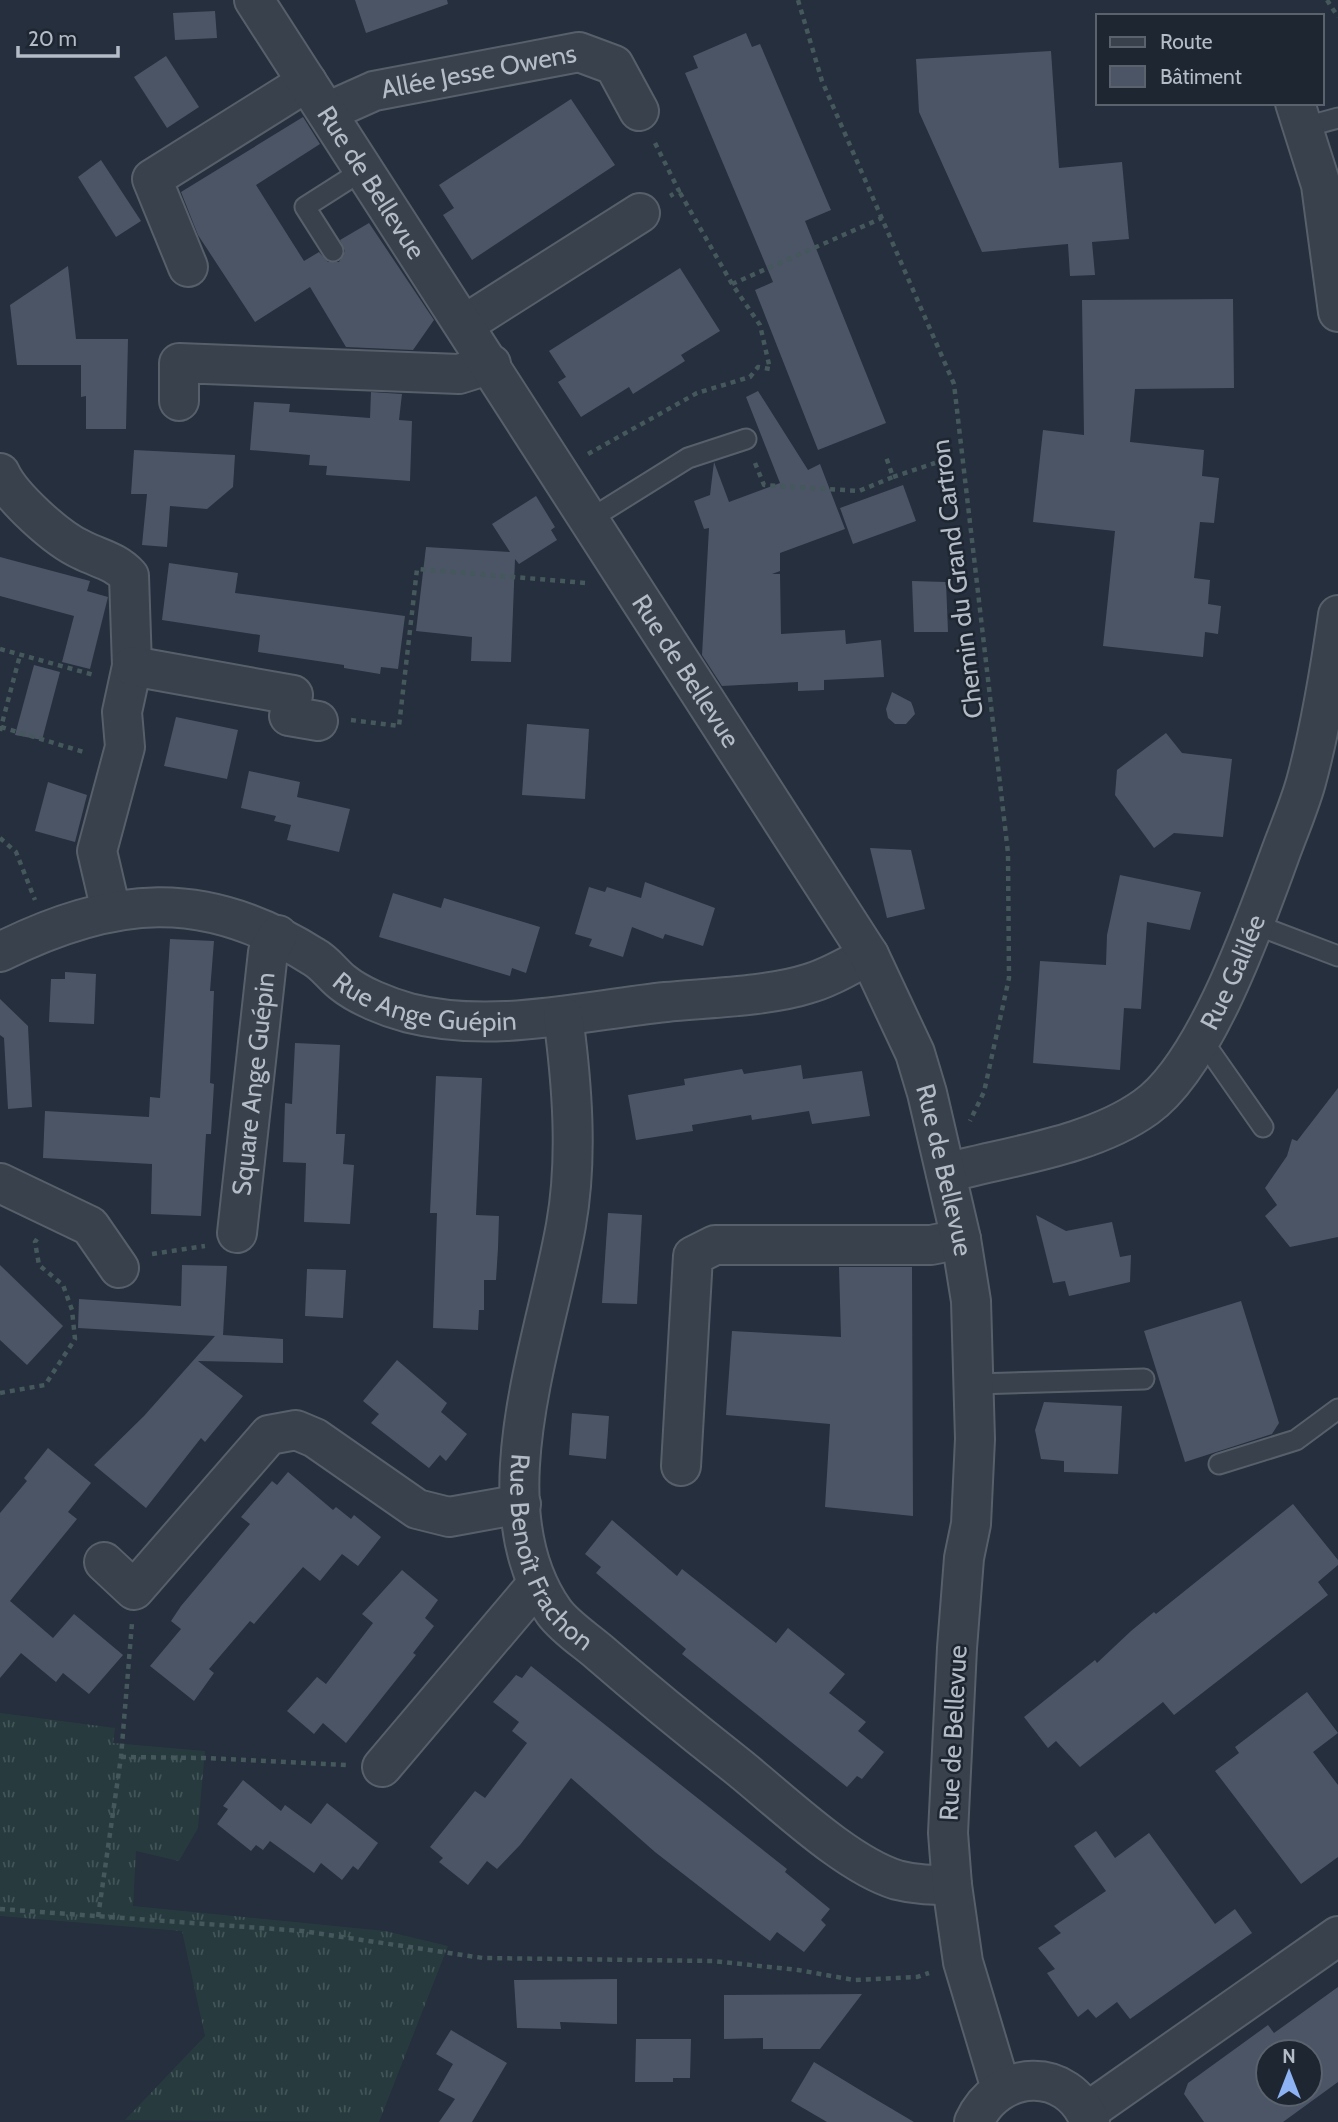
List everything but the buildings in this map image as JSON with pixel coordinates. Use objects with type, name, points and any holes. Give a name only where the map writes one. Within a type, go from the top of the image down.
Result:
[{"type":"street","name":"Rue de Bellevue","points":[[254,0],[491,364],[587,521],[869,955],[915,1053],[961,1239],[971,1301],[975,1384],[971,1524],[964,1558],[951,1742],[948,1833],[963,1962],[1001,2089]]},
{"type":"street","name":"Allée Jesse Owens","points":[[188,267],[152,179],[317,97],[374,91],[579,52],[614,65],[639,111]]},
{"type":"street","points":[[1313,116],[1338,312]]},
{"type":"street","points":[[465,324],[640,213]]},
{"type":"street","points":[[179,401],[180,363],[459,374],[491,364]]},
{"type":"street","points":[[0,473],[7,489],[42,520],[79,549],[118,564],[129,576],[131,675],[122,712],[125,747],[97,851],[111,911]]},
{"type":"street","name":"Rue Galilée","points":[[946,1173],[1034,1152],[1108,1129],[1147,1107],[1180,1073],[1231,977],[1254,924],[1306,784],[1325,703],[1338,615]]},
{"type":"street","points":[[131,675],[293,695],[289,716],[318,720]]},
{"type":"street","name":"Rue Ange Guépin","points":[[0,952],[44,930],[111,911],[174,905],[222,912],[278,935],[317,958],[344,983],[407,1012],[457,1022],[563,1016],[807,984],[869,955]]},
{"type":"street","name":"Square Ange Guépin","points":[[237,1233],[268,952],[278,935]]},
{"type":"street","name":"Rue Benoît Frachon","points":[[563,1016],[569,1062],[571,1138],[566,1223],[525,1411],[519,1480],[527,1547],[537,1584],[555,1615],[659,1704],[854,1859],[894,1879],[920,1885],[952,1885]]},
{"type":"street","points":[[0,1183],[90,1226],[119,1268]]},
{"type":"street","points":[[681,1466],[693,1256],[715,1245],[931,1245],[961,1239]]},
{"type":"street","points":[[104,1562],[134,1590],[269,1436],[296,1430],[315,1438],[417,1509],[449,1517],[521,1504]]},
{"type":"street","points":[[382,1767],[537,1584]]},
{"type":"street","points":[[974,2122],[980,2109],[1001,2089],[1016,2083],[1049,2083],[1077,2099],[1088,2117],[1338,1936]]},
{"type":"lane","points":[[334,251],[305,207],[363,170]]},
{"type":"lane","points":[[587,521],[688,458],[746,439]]},
{"type":"lane","points":[[1254,924],[1338,956]]},
{"type":"lane","points":[[1198,1042],[1212,1054],[1263,1127]]},
{"type":"lane","points":[[975,1384],[1144,1379]]},
{"type":"lane","points":[[1219,1464],[1296,1440],[1338,1409]]},
{"type":"path","name":"Chemin du Grand Cartron","points":[[797,0],[822,81],[954,384],[1008,853],[1009,978],[984,1092],[946,1173]]},
{"type":"path","points":[[1328,0],[1338,18]]},
{"type":"path","points":[[556,471],[697,393],[750,377],[758,367],[769,369],[760,324],[732,284],[679,191],[639,111]]},
{"type":"path","points":[[640,213],[679,191]]},
{"type":"path","points":[[732,284],[882,218]]},
{"type":"path","points":[[746,439],[764,485],[859,491],[935,463]]},
{"type":"path","points":[[885,454],[894,477]]},
{"type":"path","points":[[318,720],[349,719],[399,726],[417,569],[632,587]]},
{"type":"path","points":[[0,649],[131,675]]},
{"type":"path","points":[[20,655],[1,729],[121,764]]},
{"type":"path","points":[[0,838],[16,852],[44,930]]},
{"type":"path","points":[[119,1268],[159,1251],[227,1243],[237,1233]]},
{"type":"path","points":[[0,1393],[45,1385],[75,1339],[72,1310],[63,1284],[39,1265],[35,1242]]},
{"type":"path","points":[[98,1917],[121,1757],[134,1590]]},
{"type":"path","points":[[121,1757],[206,1758],[382,1767]]},
{"type":"path","points":[[0,1909],[302,1931],[483,1958],[713,1962],[799,1970],[854,1980],[917,1977],[963,1962]]},
{"type":"green space","points":[[0,1713],[115,1728],[113,1743],[205,1751],[198,1828],[179,1861],[136,1851],[133,1906],[385,1931],[448,1946],[379,2122],[125,2120],[205,2036],[182,1931],[0,1916]]}]
